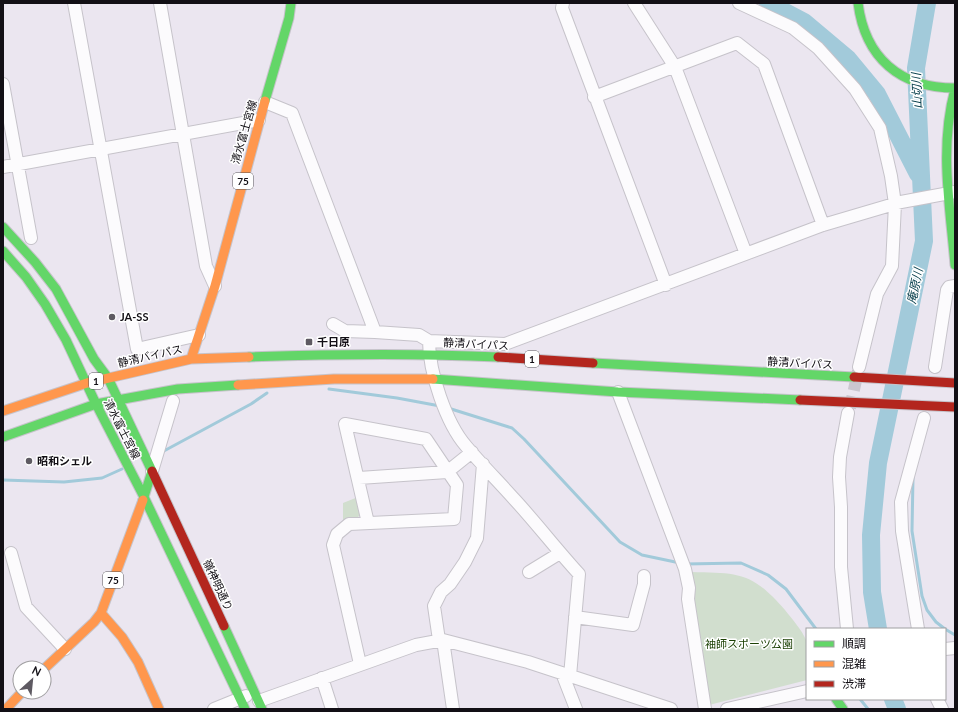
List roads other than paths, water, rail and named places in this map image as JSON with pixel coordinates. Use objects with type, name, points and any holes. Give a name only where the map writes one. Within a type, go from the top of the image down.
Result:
[{"type":"main road","name":"清水富士宮線","points":[[190,359],[215,286],[259,120],[289,18],[291,3]]},
{"type":"main road","points":[[858,3],[861,26],[868,41],[879,57],[891,69],[923,86],[955,90],[948,116],[945,143],[955,265]]},
{"type":"main road","name":"清水富士宮線","points":[[3,227],[35,262],[56,289],[94,359],[108,378],[152,471]]},
{"type":"main road","name":"清水富士宮線","points":[[3,251],[26,277],[45,304],[66,340],[96,404],[144,497]]},
{"type":"main road","name":"静清バイパス","points":[[3,411],[87,383],[190,359],[340,354],[429,354],[920,382],[955,382]]},
{"type":"main road","name":"1","points":[[3,437],[96,404],[149,392],[334,379],[434,379],[618,392],[868,402],[955,408]]},
{"type":"main road","name":"75","points":[[52,661],[94,622],[100,613],[144,497],[152,471]]},
{"type":"main road","name":"嶺神明通り","points":[[152,471],[259,701]]},
{"type":"main road","points":[[144,497],[242,704]]},
{"type":"main road","points":[[100,613],[122,637],[138,662],[159,709]]},
{"type":"main road","points":[[6,709],[14,700]]},
{"type":"main road","points":[[837,700],[843,709]]},
{"type":"street","points":[[74,3],[137,349],[199,335]]},
{"type":"street","points":[[160,3],[206,266],[215,286]]},
{"type":"street","points":[[563,3],[562,8],[594,97],[666,285]]},
{"type":"street","points":[[634,3],[674,67],[746,254]]},
{"type":"street","points":[[739,3],[793,28],[818,48],[855,89],[880,128],[898,203],[892,266],[877,294],[858,367]]},
{"type":"street","points":[[594,97],[737,44],[764,64],[823,225]]},
{"type":"street","points":[[3,84],[31,238]]},
{"type":"street","points":[[265,102],[292,113],[376,332]]},
{"type":"street","points":[[3,167],[259,120]]},
{"type":"street","points":[[333,324],[345,331],[419,334],[429,341],[506,344],[823,225],[898,203],[949,192]]},
{"type":"street","points":[[935,367],[947,290],[949,286],[955,286]]},
{"type":"street","points":[[429,341],[429,354],[434,379],[453,427],[472,452],[579,574],[575,617],[566,674],[576,709]]},
{"type":"street","points":[[618,392],[686,570],[689,588],[688,599],[705,709]]},
{"type":"street","points":[[152,471],[173,401]]},
{"type":"street","points":[[847,628],[841,567],[841,507],[838,477],[848,413]]},
{"type":"street","points":[[918,628],[902,531],[901,502],[924,418]]},
{"type":"street","points":[[360,664],[333,545],[337,534],[349,524],[454,519],[457,484],[447,472],[426,439],[345,424],[359,478],[368,523]]},
{"type":"street","points":[[359,478],[447,472],[472,452]]},
{"type":"street","points":[[454,709],[434,606],[441,592],[450,584],[465,562],[477,538],[484,464]]},
{"type":"street","points":[[11,553],[26,607],[65,649]]},
{"type":"street","points":[[529,572],[560,553]]},
{"type":"street","points":[[575,617],[633,625],[644,584],[644,576]]},
{"type":"street","points":[[214,709],[259,701],[416,645],[441,640],[528,662],[671,709]]},
{"type":"street","points":[[322,678],[332,709]]},
{"type":"street","points":[[730,709],[806,691]]},
{"type":"street","points":[[938,700],[942,709]]},
{"type":"waterway","name":"庵原川","points":[[768,3],[804,22],[848,59],[877,94],[918,174]]},
{"type":"waterway","name":"庵原川","points":[[878,628],[872,592],[871,535],[878,463],[924,241],[916,68],[927,3]]},
{"type":"waterway","points":[[329,389],[397,398],[440,406]]},
{"type":"waterway","points":[[162,452],[251,404],[267,393]]},
{"type":"waterway","points":[[448,408],[512,428],[620,542],[642,555],[680,563]]},
{"type":"waterway","points":[[3,480],[64,482],[102,478],[122,469]]},
{"type":"waterway","points":[[913,477],[912,531],[922,596],[927,610],[936,622],[944,628]]},
{"type":"waterway","points":[[685,564],[741,563],[768,575],[786,589],[815,628]]},
{"type":"waterway","points":[[946,630],[955,635]]},
{"type":"waterway","points":[[861,700],[868,709]]},
{"type":"waterway","name":"庵原川","points":[[893,700],[897,709]]},
{"type":"tunnel","points":[[850,408],[858,371]]},
{"type":"place","name":"JA-SS","points":[[112,317]]},
{"type":"place","name":"千日原","points":[[309,342]]},
{"type":"place","name":"昭和シェル","points":[[29,461]]},
{"type":"water label","name":"山切川","points":[[917,91]]},
{"type":"park label","name":"袖師スポーツ公園","points":[[749,644]]}]
